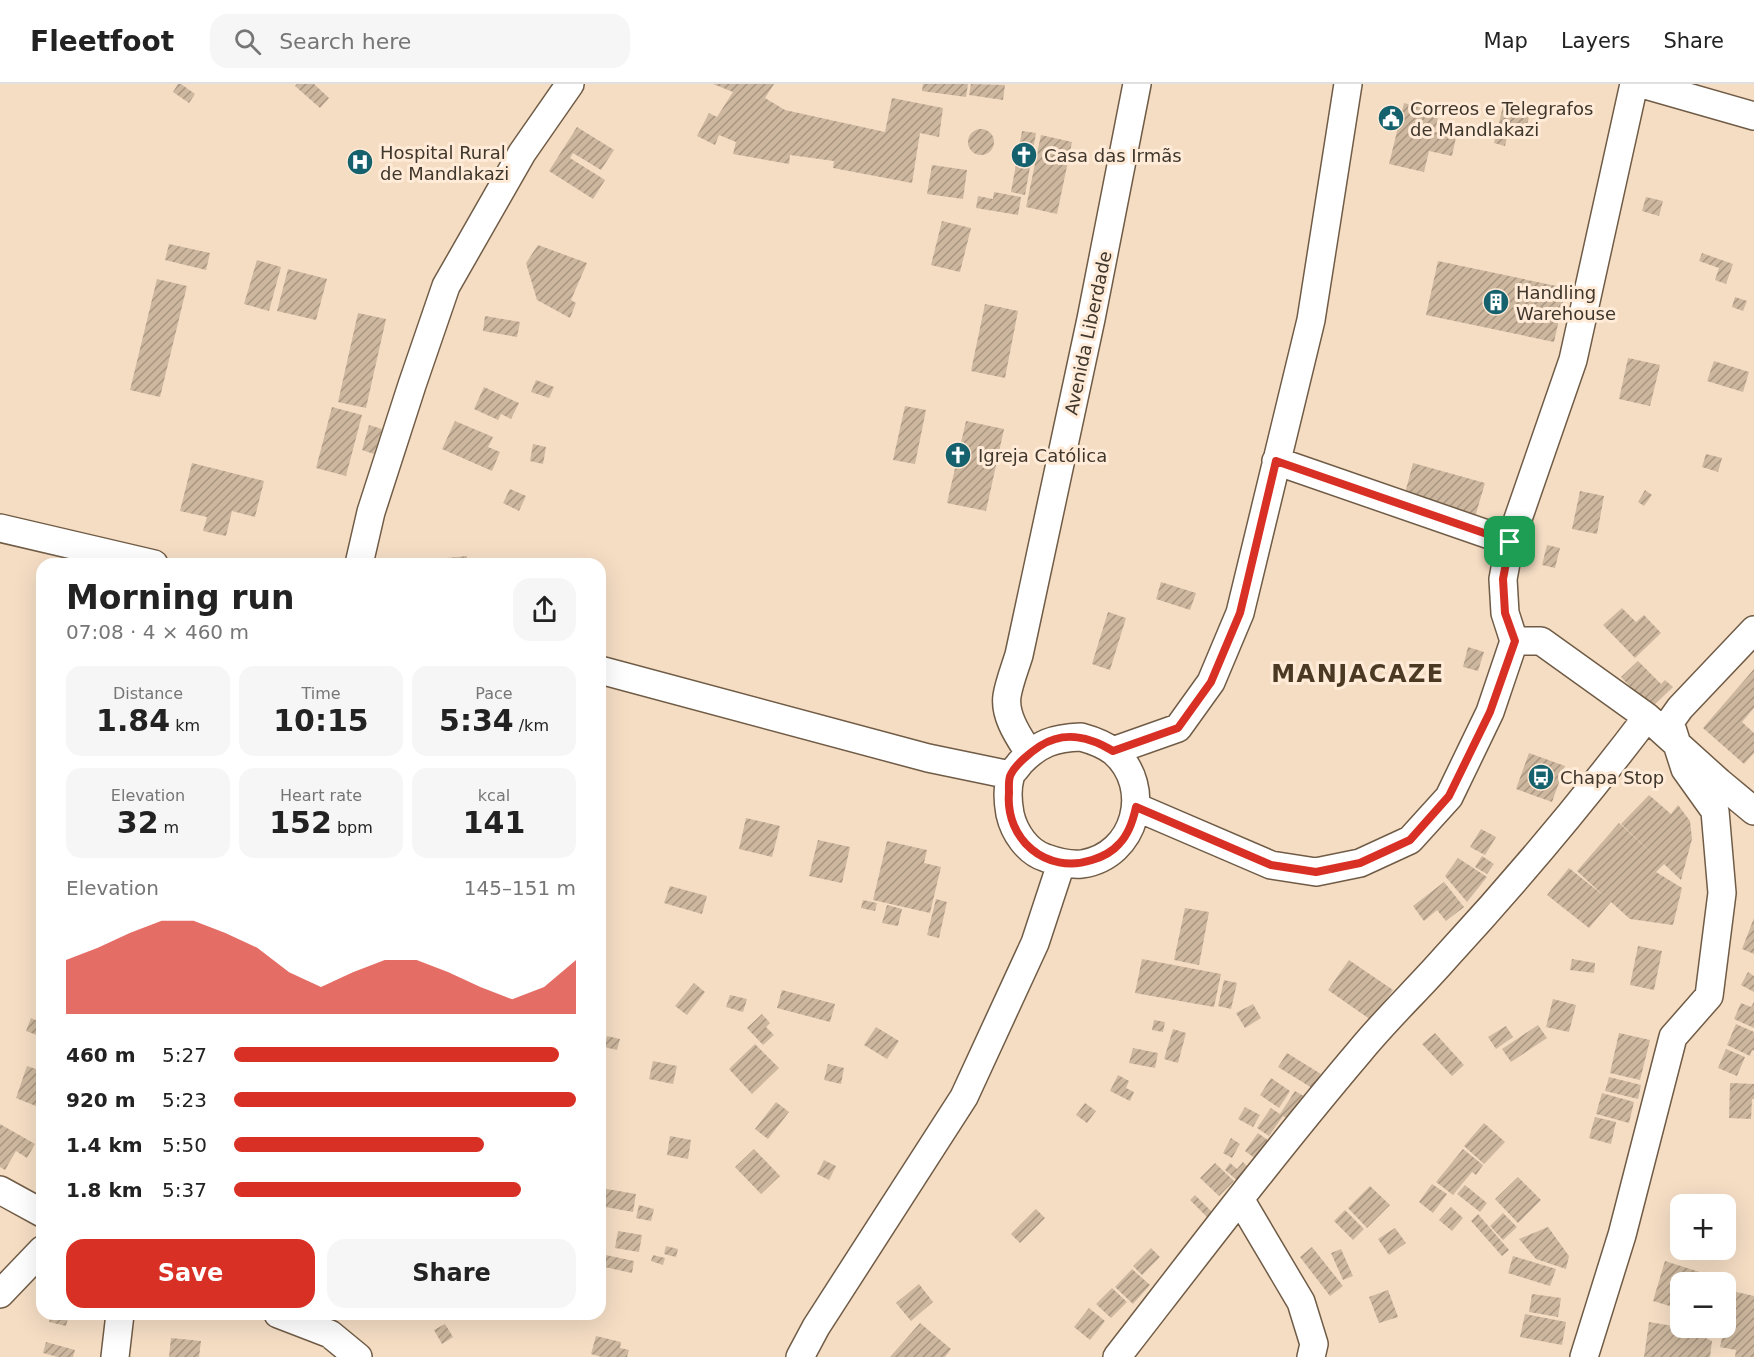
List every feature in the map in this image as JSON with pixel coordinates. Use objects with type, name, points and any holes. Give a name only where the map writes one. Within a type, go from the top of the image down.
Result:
[{"type":"street","points":[[360,558],[371,512],[411,385],[446,286],[522,153],[570,84]]},
{"type":"street","name":"Avenida Liberdade","points":[[1029,753],[1013,724],[1008,711],[1007,697],[1019,655],[1089,330],[1137,84]]},
{"type":"street","points":[[1113,751],[1178,728],[1211,682],[1240,613],[1311,320],[1348,84]]},
{"type":"street","points":[[1136,807],[1271,865],[1316,872],[1360,863],[1410,840],[1449,796],[1490,712],[1515,641],[1505,613],[1503,579],[1510,542],[1573,360],[1635,84]]},
{"type":"street","points":[[1642,84],[1754,116]]},
{"type":"street","points":[[1276,461],[1510,542]]},
{"type":"street","points":[[0,528],[128,558]]},
{"type":"street","points":[[1584,1357],[1622,1235],[1673,1037],[1709,996],[1722,893],[1715,811],[1686,769],[1670,722],[1680,708],[1754,630]]},
{"type":"street","points":[[1515,641],[1541,641],[1647,717],[1754,811]]},
{"type":"street","points":[[606,672],[928,758],[1010,775]]},
{"type":"street","points":[[1117,1357],[1360,1050],[1447,957],[1595,785],[1647,717]]},
{"type":"street","points":[[1081,737],[1098,742],[1113,751],[1127,767],[1135,787],[1136,807],[1131,827],[1119,845],[1092,861],[1082,864],[1061,864],[1041,856],[1024,843],[1012,824],[1008,803],[1010,775],[1029,753],[1045,743],[1062,738],[1081,737]]},
{"type":"street","points":[[800,1357],[816,1327],[964,1097],[1035,942],[1061,864]]},
{"type":"street","points":[[0,1190],[36,1210]]},
{"type":"street","points":[[1240,1199],[1301,1302],[1314,1344],[1311,1357]]},
{"type":"street","points":[[0,1294],[36,1256]]},
{"type":"street","points":[[115,1357],[119,1320]]},
{"type":"street","points":[[293,1320],[330,1335],[358,1357]]},
{"type":"building","points":[[178,84],[195,94],[189,103],[173,92]]},
{"type":"building","points":[[314,84],[329,98],[320,108],[295,86]]},
{"type":"building","points":[[713,84],[774,84],[765,98],[785,110],[885,132],[892,98],[943,108],[939,137],[920,133],[912,183],[833,168],[834,161],[790,155],[789,164],[733,154],[736,142],[719,135],[715,145],[697,136],[709,113],[717,117],[733,92]]},
{"type":"building","points":[[923,84],[968,84],[966,97],[922,91]]},
{"type":"building","points":[[971,84],[1005,85],[1003,100],[969,95]]},
{"type":"building","points":[[1404,103],[1439,112],[1435,132],[1456,137],[1452,156],[1429,151],[1424,172],[1389,164]]},
{"type":"building","points":[[1503,106],[1530,113],[1525,133],[1509,129],[1505,146],[1494,143]]},
{"type":"building","points":[[577,127],[614,150],[601,170],[573,153],[570,158],[605,180],[593,199],[549,171]]},
{"type":"building","points":[[981,129],[990,133],[994,142],[990,151],[981,155],[972,151],[968,142],[972,133]]},
{"type":"building","points":[[1022,131],[1036,133],[1025,195],[1011,192]]},
{"type":"building","points":[[1041,135],[1072,142],[1057,214],[1026,207]]},
{"type":"building","points":[[932,165],[967,170],[963,199],[927,194]]},
{"type":"building","points":[[994,192],[1021,197],[1018,215],[976,208],[978,196],[993,199]]},
{"type":"building","points":[[1646,197],[1663,201],[1659,216],[1642,211]]},
{"type":"building","points":[[942,221],[971,228],[960,272],[931,265]]},
{"type":"building","points":[[169,244],[210,253],[206,270],[165,260]]},
{"type":"building","points":[[538,245],[587,263],[571,300],[576,303],[570,318],[537,300],[526,263]]},
{"type":"building","points":[[1702,253],[1733,264],[1726,284],[1715,280],[1719,268],[1699,261]]},
{"type":"building","points":[[257,260],[281,267],[269,311],[244,304]]},
{"type":"building","name":"Handling Warehouse","points":[[1438,261],[1566,288],[1554,342],[1426,315]]},
{"type":"building","points":[[288,269],[327,279],[316,320],[277,311]]},
{"type":"building","points":[[157,279],[187,286],[160,397],[130,390]]},
{"type":"building","points":[[1735,297],[1747,301],[1743,311],[1732,307]]},
{"type":"building","points":[[985,304],[1018,311],[1005,378],[971,371]]},
{"type":"building","points":[[358,313],[386,319],[366,408],[338,402]]},
{"type":"building","points":[[485,316],[520,322],[517,337],[483,331]]},
{"type":"building","points":[[1628,358],[1660,365],[1650,406],[1619,399]]},
{"type":"building","points":[[1714,361],[1749,372],[1743,392],[1707,381]]},
{"type":"building","points":[[536,380],[554,387],[549,398],[531,392]]},
{"type":"building","points":[[484,387],[519,403],[511,419],[501,414],[498,420],[474,409]]},
{"type":"building","points":[[905,406],[926,410],[915,464],[893,460]]},
{"type":"building","points":[[332,407],[362,415],[346,476],[316,468]]},
{"type":"building","points":[[455,421],[493,437],[488,447],[500,452],[492,471],[442,449]]},
{"type":"building","points":[[966,421],[1004,429],[986,511],[947,503]]},
{"type":"building","points":[[369,425],[382,429],[374,454],[362,450]]},
{"type":"building","points":[[533,444],[546,447],[543,464],[530,461]]},
{"type":"building","points":[[1706,454],[1722,458],[1718,472],[1702,467]]},
{"type":"building","points":[[192,463],[264,481],[255,517],[232,511],[226,536],[203,531],[207,517],[180,511]]},
{"type":"building","points":[[1413,463],[1485,483],[1475,517],[1404,497]]},
{"type":"building","points":[[510,489],[526,496],[519,511],[503,503]]},
{"type":"building","points":[[1645,490],[1652,495],[1644,506],[1638,502]]},
{"type":"building","points":[[1580,491],[1604,496],[1597,534],[1572,529]]},
{"type":"building","points":[[1547,545],[1560,548],[1555,568],[1542,565]]},
{"type":"building","points":[[1161,582],[1196,593],[1190,610],[1156,599]]},
{"type":"building","points":[[1622,608],[1636,622],[1644,615],[1661,633],[1635,658],[1603,625]]},
{"type":"building","points":[[1108,612],[1126,618],[1110,670],[1092,664]]},
{"type":"building","points":[[1468,647],[1484,652],[1478,671],[1463,667]]},
{"type":"building","points":[[1638,661],[1661,684],[1665,680],[1673,687],[1651,708],[1621,677]]},
{"type":"building","points":[[1754,669],[1754,708],[1742,722],[1754,733],[1754,753],[1744,764],[1703,728]]},
{"type":"building","name":"Chapa Stop","points":[[1529,753],[1565,766],[1552,802],[1516,789]]},
{"type":"building","points":[[1649,795],[1671,814],[1678,805],[1690,821],[1692,839],[1681,880],[1664,864],[1656,872],[1682,888],[1673,925],[1630,919],[1611,902],[1589,928],[1547,895],[1569,868],[1604,896],[1577,871],[1619,823],[1658,859],[1621,824]]},
{"type":"building","points":[[746,818],[780,826],[772,857],[739,849]]},
{"type":"building","points":[[1481,829],[1496,837],[1485,855],[1470,847]]},
{"type":"building","points":[[818,840],[850,847],[842,883],[809,876]]},
{"type":"building","points":[[887,841],[927,850],[924,863],[941,867],[930,913],[873,900]]},
{"type":"building","points":[[1482,856],[1494,864],[1487,874],[1475,867]]},
{"type":"building","points":[[1458,858],[1487,877],[1467,902],[1445,876]]},
{"type":"building","points":[[1444,882],[1464,907],[1446,921],[1437,910],[1424,921],[1413,906]]},
{"type":"building","points":[[670,886],[707,896],[702,914],[664,903]]},
{"type":"building","points":[[936,899],[947,902],[939,938],[927,935]]},
{"type":"building","points":[[863,900],[877,903],[875,911],[861,908]]},
{"type":"building","points":[[887,905],[902,909],[898,926],[882,923]]},
{"type":"building","points":[[1185,908],[1209,912],[1199,965],[1174,960]]},
{"type":"building","points":[[1754,918],[1754,954],[1742,949]]},
{"type":"building","points":[[1638,946],[1662,951],[1654,990],[1630,985]]},
{"type":"building","points":[[1142,959],[1221,974],[1214,1007],[1135,993]]},
{"type":"building","points":[[1572,959],[1595,963],[1594,973],[1570,970]]},
{"type":"building","points":[[1349,960],[1393,990],[1371,1020],[1328,990]]},
{"type":"building","points":[[1748,972],[1754,976],[1754,992],[1741,985]]},
{"type":"building","points":[[1224,980],[1237,983],[1231,1009],[1218,1006]]},
{"type":"building","points":[[694,983],[705,992],[687,1015],[675,1006]]},
{"type":"building","points":[[782,990],[835,1004],[830,1022],[777,1008]]},
{"type":"building","points":[[730,995],[747,999],[743,1012],[726,1007]]},
{"type":"building","points":[[1553,999],[1576,1005],[1569,1032],[1546,1027]]},
{"type":"building","points":[[1754,1002],[1754,1028],[1734,1019],[1741,1003],[1751,1007]]},
{"type":"building","points":[[1253,1004],[1261,1018],[1245,1028],[1236,1013]]},
{"type":"building","points":[[762,1014],[770,1023],[766,1027],[774,1035],[763,1045],[747,1028]]},
{"type":"building","points":[[31,1018],[36,1020],[36,1035],[26,1031]]},
{"type":"building","points":[[1154,1020],[1165,1022],[1163,1032],[1152,1030]]},
{"type":"building","points":[[1736,1024],[1754,1032],[1754,1051],[1752,1050],[1750,1056],[1727,1045]]},
{"type":"building","points":[[1538,1025],[1547,1038],[1511,1062],[1502,1049]]},
{"type":"building","points":[[1506,1026],[1513,1037],[1496,1049],[1488,1037]]},
{"type":"building","points":[[876,1027],[899,1041],[887,1059],[864,1045]]},
{"type":"building","points":[[1173,1029],[1186,1033],[1178,1063],[1164,1059]]},
{"type":"building","points":[[1435,1033],[1464,1065],[1452,1076],[1422,1044]]},
{"type":"building","points":[[1619,1033],[1650,1040],[1640,1080],[1610,1073]]},
{"type":"building","points":[[607,1036],[620,1039],[617,1050],[606,1047]]},
{"type":"building","points":[[755,1044],[779,1068],[752,1094],[729,1069]]},
{"type":"building","points":[[1133,1048],[1158,1053],[1155,1068],[1129,1063]]},
{"type":"building","points":[[1726,1049],[1745,1057],[1737,1076],[1718,1068]]},
{"type":"building","points":[[1287,1053],[1321,1074],[1312,1088],[1278,1067]]},
{"type":"building","points":[[653,1061],[677,1066],[673,1084],[649,1079]]},
{"type":"building","points":[[828,1064],[844,1068],[841,1084],[824,1080]]},
{"type":"building","points":[[27,1066],[36,1069],[36,1106],[16,1098]]},
{"type":"building","points":[[1118,1075],[1129,1081],[1126,1088],[1134,1092],[1130,1101],[1110,1091]]},
{"type":"building","points":[[1609,1077],[1641,1085],[1638,1099],[1605,1091]]},
{"type":"building","points":[[1271,1078],[1290,1091],[1279,1108],[1260,1095]]},
{"type":"building","points":[[1730,1083],[1754,1084],[1751,1119],[1729,1118]]},
{"type":"building","points":[[1295,1091],[1307,1098],[1291,1121],[1283,1116],[1269,1136],[1257,1128],[1271,1108],[1280,1114]]},
{"type":"building","points":[[1602,1093],[1634,1102],[1629,1123],[1596,1114]]},
{"type":"building","points":[[776,1102],[789,1112],[768,1139],[755,1129]]},
{"type":"building","points":[[1085,1103],[1096,1111],[1087,1123],[1076,1115]]},
{"type":"building","points":[[1245,1107],[1260,1115],[1253,1127],[1238,1119]]},
{"type":"building","points":[[1595,1117],[1616,1122],[1611,1144],[1589,1138]]},
{"type":"building","points":[[1484,1123],[1505,1142],[1484,1164],[1464,1146]]},
{"type":"building","points":[[0,1124],[35,1144],[27,1158],[16,1151],[5,1170],[0,1167]]},
{"type":"building","points":[[1258,1133],[1269,1141],[1256,1159],[1245,1151]]},
{"type":"building","points":[[670,1136],[691,1140],[688,1159],[667,1155]]},
{"type":"building","points":[[1231,1138],[1240,1144],[1232,1158],[1223,1153]]},
{"type":"building","points":[[754,1149],[780,1176],[761,1194],[735,1167]]},
{"type":"building","points":[[1463,1149],[1483,1165],[1476,1175],[1472,1172],[1453,1195],[1436,1182]]},
{"type":"building","points":[[824,1160],[836,1166],[829,1180],[817,1174]]},
{"type":"building","points":[[1243,1162],[1250,1169],[1239,1182],[1225,1170],[1230,1163],[1237,1169]]},
{"type":"building","points":[[1215,1163],[1234,1181],[1219,1196],[1200,1178]]},
{"type":"building","points":[[1518,1177],[1541,1200],[1518,1223],[1495,1199]]},
{"type":"building","points":[[1432,1184],[1447,1194],[1433,1213],[1419,1202]]},
{"type":"building","points":[[1465,1185],[1487,1203],[1480,1212],[1457,1194]]},
{"type":"building","points":[[1370,1186],[1390,1205],[1367,1228],[1348,1208]]},
{"type":"building","points":[[606,1189],[636,1194],[633,1212],[606,1207]]},
{"type":"building","points":[[1195,1195],[1212,1212],[1207,1217],[1190,1200]]},
{"type":"building","points":[[639,1205],[654,1209],[651,1221],[636,1218]]},
{"type":"building","points":[[1451,1207],[1463,1218],[1452,1231],[1439,1220]]},
{"type":"building","points":[[1036,1209],[1045,1218],[1020,1243],[1011,1234]]},
{"type":"building","points":[[1345,1210],[1364,1229],[1353,1240],[1334,1221]]},
{"type":"building","points":[[1503,1213],[1517,1227],[1503,1240],[1490,1226]]},
{"type":"building","points":[[1478,1214],[1509,1250],[1502,1256],[1471,1221]]},
{"type":"building","points":[[1548,1227],[1569,1256],[1566,1269],[1536,1259],[1519,1239]]},
{"type":"building","points":[[1395,1228],[1406,1243],[1389,1255],[1378,1239]]},
{"type":"building","points":[[618,1231],[642,1235],[639,1252],[615,1248]]},
{"type":"building","points":[[666,1246],[678,1249],[676,1257],[664,1254]]},
{"type":"building","points":[[1312,1247],[1343,1286],[1330,1296],[1300,1257]]},
{"type":"building","points":[[1151,1248],[1160,1257],[1142,1275],[1133,1266]]},
{"type":"building","points":[[1341,1249],[1353,1276],[1343,1280],[1331,1253]]},
{"type":"building","points":[[606,1255],[634,1261],[632,1273],[606,1267]]},
{"type":"building","points":[[653,1255],[665,1258],[663,1265],[651,1261]]},
{"type":"building","points":[[1513,1256],[1556,1269],[1550,1286],[1508,1273]]},
{"type":"building","points":[[1665,1261],[1700,1272],[1670,1272],[1670,1306],[1653,1301]]},
{"type":"building","points":[[1132,1269],[1150,1285],[1133,1304],[1115,1287]]},
{"type":"building","points":[[919,1284],[933,1302],[911,1321],[896,1303]]},
{"type":"building","points":[[1112,1288],[1127,1302],[1111,1318],[1096,1304]]},
{"type":"building","points":[[1388,1290],[1398,1317],[1379,1323],[1369,1297]]},
{"type":"building","points":[[1736,1292],[1754,1296],[1754,1357],[1735,1357],[1736,1350],[1720,1347],[1722,1338],[1736,1338]]},
{"type":"building","points":[[1532,1294],[1561,1298],[1558,1317],[1529,1312]]},
{"type":"building","points":[[1089,1308],[1105,1321],[1090,1340],[1074,1327]]},
{"type":"building","points":[[1525,1314],[1566,1322],[1562,1345],[1520,1337]]},
{"type":"building","points":[[50,1320],[68,1320],[66,1326],[49,1322]]},
{"type":"building","points":[[1649,1322],[1670,1326],[1670,1338],[1706,1338],[1712,1341],[1710,1357],[1644,1357]]},
{"type":"building","points":[[920,1323],[951,1349],[945,1357],[890,1357]]},
{"type":"building","points":[[445,1324],[453,1337],[442,1344],[434,1330]]},
{"type":"building","points":[[596,1336],[621,1342],[620,1348],[629,1350],[627,1357],[602,1357],[591,1354]]},
{"type":"building","points":[[171,1338],[201,1341],[199,1357],[169,1357]]},
{"type":"building","points":[[46,1342],[75,1350],[73,1357],[58,1357],[43,1353]]},
{"type":"place","name":"Correos e Telegrafos de Mandlakazi","points":[[1391,118]]},
{"type":"place","name":"Casa das Irmãs","points":[[1024,155]]},
{"type":"place","name":"Hospital Rural de Mandlakazi","points":[[360,162]]},
{"type":"place","name":"Handling Warehouse","points":[[1496,302]]},
{"type":"place","name":"Igreja Católica","points":[[958,455]]},
{"type":"place","name":"Chapa Stop","points":[[1541,777]]},
{"type":"district","name":"MANJACAZE","points":[[1358,674]]},
{"type":"route","points":[[1276,461],[1510,542],[1503,579],[1505,613],[1515,641],[1490,712],[1449,796],[1410,840],[1360,863],[1316,872],[1271,865],[1136,807],[1131,827],[1119,845],[1102,857],[1082,864],[1061,864],[1041,856],[1024,843],[1012,824],[1008,803],[1010,775],[1029,753],[1045,743],[1062,738],[1081,737],[1098,742],[1113,751],[1178,728],[1211,682],[1240,613],[1276,461]]}]
